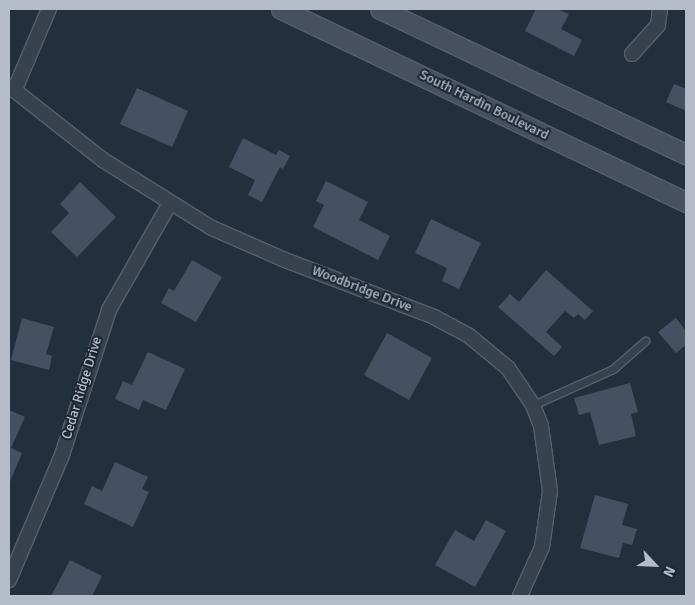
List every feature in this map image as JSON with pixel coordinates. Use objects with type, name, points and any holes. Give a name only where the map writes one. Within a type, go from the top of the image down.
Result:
[{"type":"main road","name":"South Hardin Boulevard","points":[[281,9],[686,202]]},
{"type":"main road","points":[[380,9],[686,154]]},
{"type":"street","points":[[12,88],[49,9]]},
{"type":"street","points":[[632,54],[658,25],[660,9]]},
{"type":"street","name":"Woodbridge Drive","points":[[12,88],[103,160],[212,228],[285,260],[396,301],[468,335],[508,368],[533,405],[541,426],[550,491],[542,547],[520,596]]},
{"type":"street","name":"Cedar Ridge Drive","points":[[9,580],[62,455],[109,310],[170,203]]},
{"type":"lane","points":[[533,405],[613,369],[645,341]]},
{"type":"building","points":[[536,9],[557,9],[569,14],[561,29],[582,40],[574,56],[525,31]]},
{"type":"building","points":[[674,84],[686,89],[686,111],[666,102]]},
{"type":"building","points":[[137,88],[188,111],[172,147],[120,124]]},
{"type":"building","points":[[243,138],[276,155],[279,150],[290,156],[283,169],[280,167],[262,202],[248,195],[255,180],[229,167]]},
{"type":"building","points":[[326,181],[368,202],[359,220],[390,236],[378,260],[313,227],[324,205],[316,201]]},
{"type":"building","points":[[80,182],[116,217],[77,257],[51,232],[69,213],[60,204]]},
{"type":"building","points":[[431,219],[481,243],[459,289],[442,281],[447,268],[415,253]]},
{"type":"building","points":[[192,260],[222,277],[196,322],[161,303],[169,288],[174,291]]},
{"type":"building","points":[[546,270],[593,311],[585,320],[578,314],[574,318],[565,311],[546,332],[562,347],[554,356],[498,307],[510,294],[519,302]]},
{"type":"building","points":[[22,318],[54,327],[46,354],[52,356],[49,370],[11,360]]},
{"type":"building","points":[[676,318],[686,331],[686,345],[676,353],[658,332]]},
{"type":"building","points":[[387,333],[432,358],[409,400],[364,375]]},
{"type":"building","points":[[148,352],[185,369],[166,410],[143,400],[139,410],[115,399],[123,381],[132,385]]},
{"type":"building","points":[[630,383],[638,412],[631,414],[636,436],[599,445],[590,412],[579,415],[574,398]]},
{"type":"building","points":[[9,410],[25,417],[11,448],[22,453],[9,484]]},
{"type":"building","points":[[115,462],[148,477],[142,489],[149,492],[133,527],[84,504],[92,486],[102,491]]},
{"type":"building","points":[[595,495],[628,504],[622,525],[637,529],[632,545],[623,543],[619,558],[580,548]]},
{"type":"building","points":[[486,520],[506,531],[475,587],[435,565],[455,530],[474,541]]},
{"type":"building","points":[[70,560],[102,576],[92,596],[51,596]]}]
